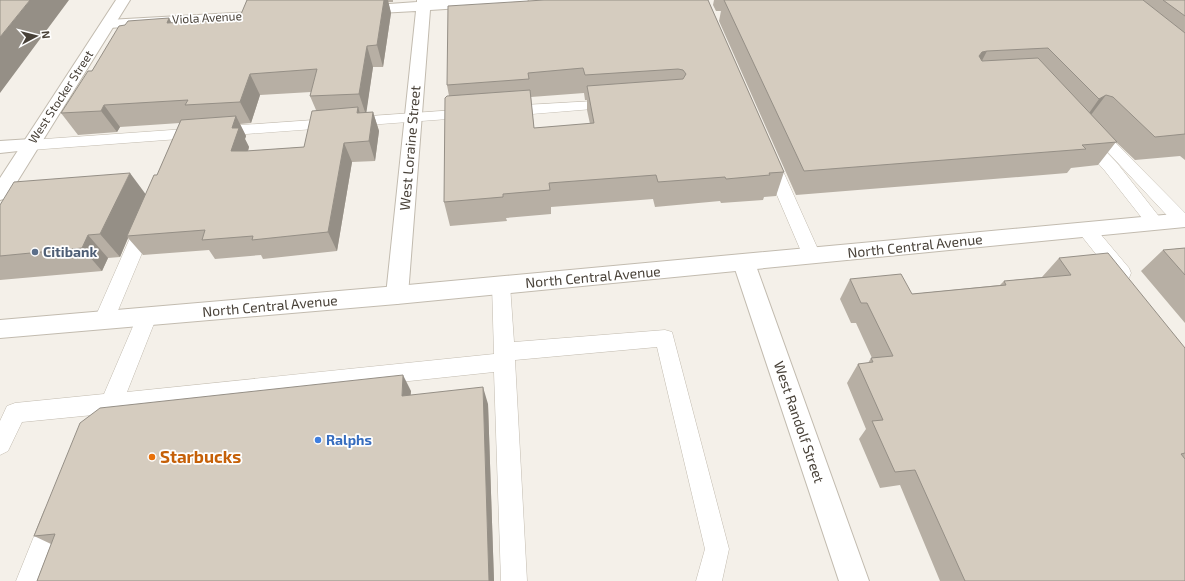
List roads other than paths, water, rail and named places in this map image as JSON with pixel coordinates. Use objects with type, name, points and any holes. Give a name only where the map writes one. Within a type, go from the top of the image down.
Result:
[{"type":"street","name":"West Stocker Street","points":[[1,191],[123,0]]},
{"type":"street","points":[[351,10],[424,3],[521,0]]},
{"type":"street","name":"West Loraine Street","points":[[397,295],[424,3]]},
{"type":"street","name":"Viola Avenue","points":[[108,24],[280,14]]},
{"type":"street","points":[[0,147],[31,145]]},
{"type":"street","name":"North Central Avenue","points":[[0,329],[501,286],[1183,220]]},
{"type":"street","name":"West Randolf Street","points":[[744,263],[854,581]]},
{"type":"lane","points":[[31,145],[628,102]]},
{"type":"lane","points":[[1155,223],[1111,168],[1080,124],[1183,220]]},
{"type":"lane","points":[[763,145],[812,256]]},
{"type":"lane","points":[[104,320],[152,209]]},
{"type":"lane","points":[[1086,230],[1134,288]]},
{"type":"lane","points":[[501,286],[514,581]]},
{"type":"lane","points":[[90,430],[110,404],[147,316]]},
{"type":"lane","points":[[0,444],[16,413],[110,404],[504,357],[524,351],[665,338],[717,549],[709,581]]},
{"type":"lane","points":[[29,581],[61,502]]},
{"type":"place","name":"Citibank","points":[[35,252]]},
{"type":"place","name":"Ralphs","points":[[318,440]]},
{"type":"place","name":"Starbucks","points":[[152,457]]}]
